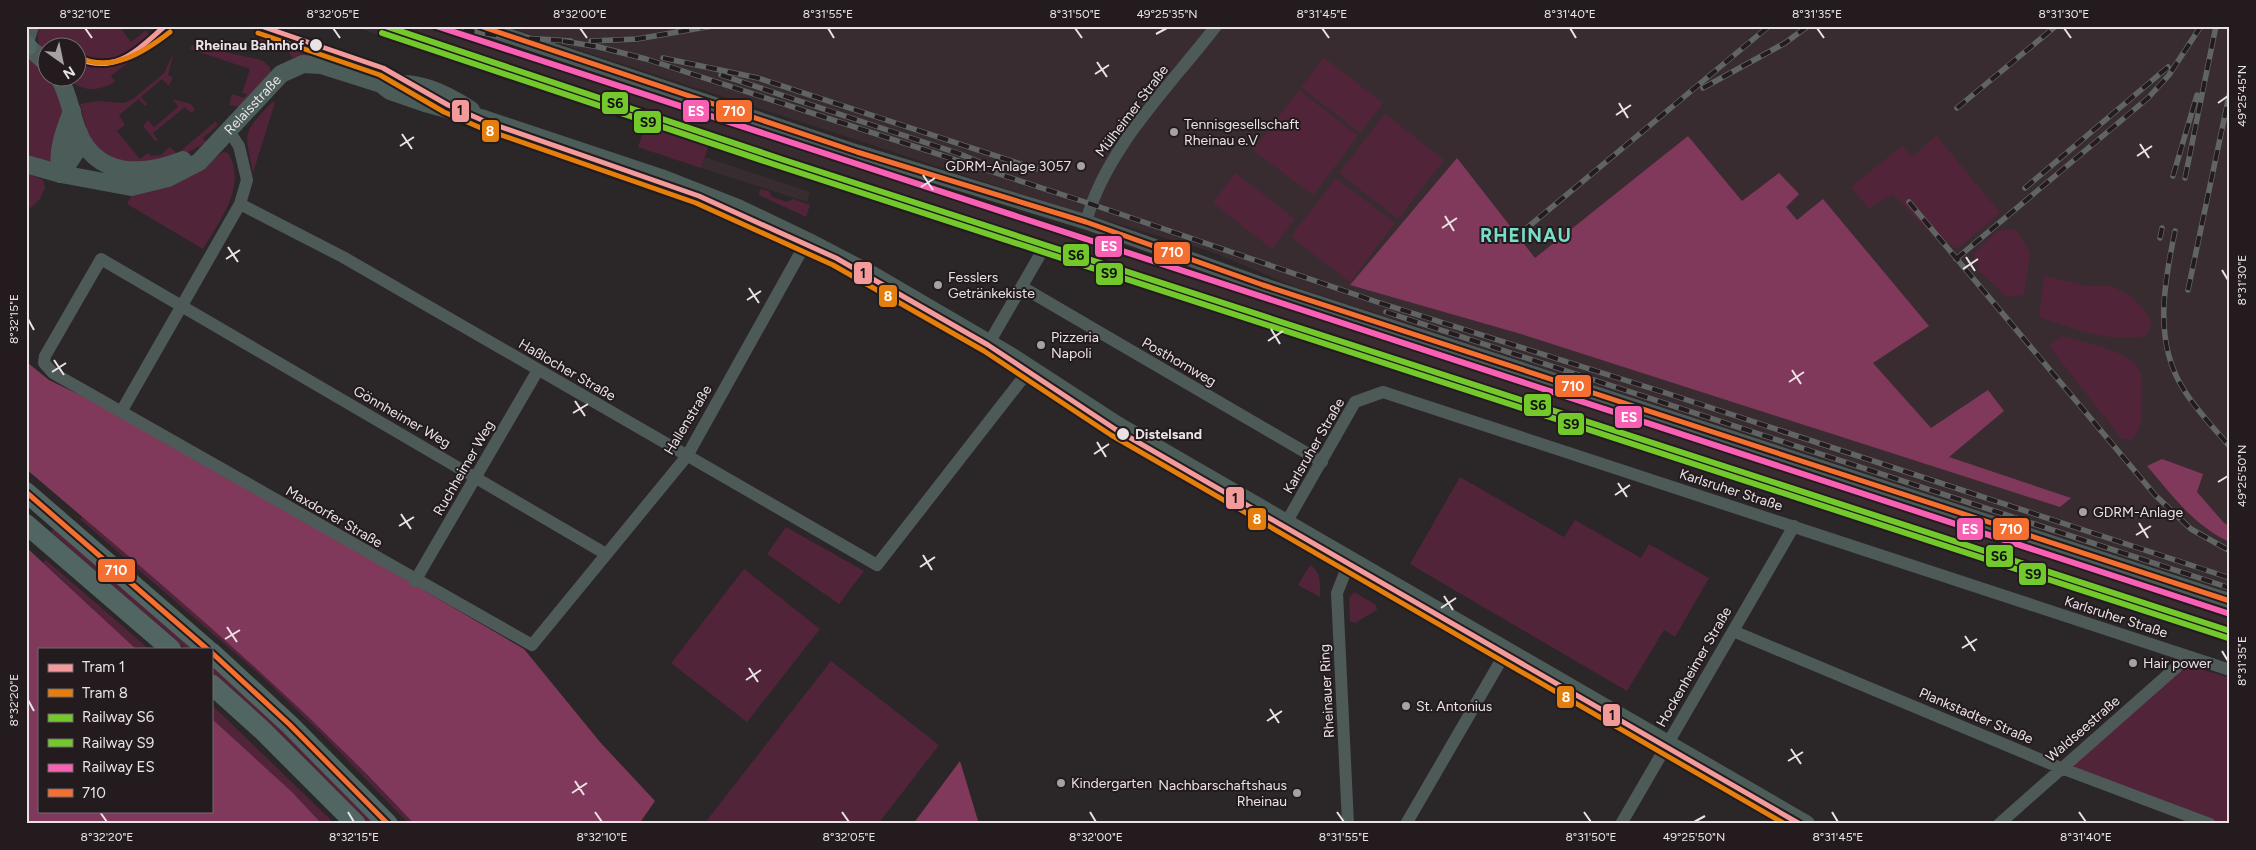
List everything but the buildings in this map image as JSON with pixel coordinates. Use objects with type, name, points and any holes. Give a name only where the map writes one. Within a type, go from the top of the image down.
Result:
[{"type":"highway","points":[[26,492],[206,648]]},
{"type":"highway","points":[[35,531],[170,648]]},
{"type":"highway","points":[[212,653],[290,725],[388,824]]},
{"type":"highway","points":[[212,685],[288,755],[356,824]]},
{"type":"main road","points":[[27,46],[38,55]]},
{"type":"main road","name":"Relaisstraße","points":[[26,164],[61,174],[114,182],[130,187],[168,178],[199,162],[274,81],[296,66],[321,65],[381,84],[408,82],[425,86],[460,103],[484,119],[701,193],[807,240],[874,276],[989,343],[1098,414],[1806,824]]},
{"type":"main road","name":"Relaisstraße","points":[[64,88],[79,133],[99,160],[111,168],[140,171]]},
{"type":"main road","points":[[61,174],[58,160],[60,148],[72,111]]},
{"type":"main road","points":[[61,174],[75,153],[79,133]]},
{"type":"main road","name":"Relaisstraße","points":[[114,182],[140,171],[181,161],[213,146]]},
{"type":"street","points":[[27,46],[33,26]]},
{"type":"street","points":[[479,26],[857,152],[1086,222],[1273,288],[2230,601]]},
{"type":"street","name":"Mülheimer Straße","points":[[1086,222],[1090,204],[1114,156],[1216,26]]},
{"type":"street","points":[[121,412],[240,204],[247,180],[239,146],[229,130]]},
{"type":"street","name":"Haßlocher Straße","points":[[240,204],[343,257],[877,565],[1030,369]]},
{"type":"street","name":"Hallenstraße","points":[[532,645],[687,456],[807,240]]},
{"type":"street","points":[[989,343],[1041,253]]},
{"type":"street","name":"Gönnheimer Weg","points":[[121,412],[53,373],[44,363],[45,356],[101,259],[606,554]]},
{"type":"street","name":"Posthornweg","points":[[1022,287],[1322,462]]},
{"type":"street","name":"Ruchheimer Weg","points":[[415,581],[538,370]]},
{"type":"street","name":"Karlsruher Straße","points":[[1286,523],[1355,402],[1383,392],[2230,670]]},
{"type":"street","name":"Maxdorfer Straße","points":[[121,412],[415,581],[532,645]]},
{"type":"street","name":"Hockenheimer Straße","points":[[1621,824],[1794,526]]},
{"type":"street","name":"Rheinauer Ring","points":[[1348,824],[1337,593],[1350,560]]},
{"type":"street","name":"Plankstadter Straße","points":[[1733,631],[2062,768],[2210,824]]},
{"type":"street","points":[[1406,824],[1507,650]]},
{"type":"street","name":"Waldseestraße","points":[[1999,824],[2188,657]]},
{"type":"shaded area","points":[[40,26],[119,26],[131,42],[146,30],[149,34],[155,30],[160,37],[111,76],[115,82],[102,88],[90,89],[84,88],[88,88],[88,38],[38,38]]},
{"type":"shaded area","points":[[354,26],[448,26],[604,80],[1064,230],[1063,234],[1098,247],[1101,241],[2230,611],[2230,636],[2215,633],[2210,629],[2119,600],[2107,599],[2103,595],[1991,560],[1982,561],[1967,557],[1961,551],[1832,510],[1821,509],[1817,505],[1679,458],[1669,458],[1665,454],[1523,408],[1512,407],[1509,403],[1403,367],[1396,368],[1367,360],[1362,353],[1228,313],[1217,305],[1152,284],[1145,285],[1055,251],[1051,253],[850,189],[423,51],[419,45],[398,39],[394,41]]},
{"type":"shaded area","points":[[506,26],[2230,26],[2230,592],[1296,287],[1212,252],[1071,210]]},
{"type":"shaded area","points":[[261,36],[312,52],[310,56],[292,58],[282,47],[258,42]]},
{"type":"shaded area","points":[[192,45],[262,60],[270,67],[271,74],[241,107],[229,105],[232,94],[244,98],[247,94],[242,93],[250,69],[190,49]]},
{"type":"shaded area","points":[[174,52],[168,75],[173,77],[169,86],[162,79],[141,97],[147,104],[145,106],[139,99],[119,115],[125,125],[117,131],[140,159],[148,153],[151,156],[161,155],[170,147],[177,154],[216,121],[217,126],[203,138],[206,142],[193,150],[171,159],[151,162],[113,162],[90,142],[80,104],[98,101],[123,103],[133,99],[164,73]]},
{"type":"shaded area","points":[[26,58],[38,65],[38,88],[57,88],[63,108],[63,117],[52,162],[45,163],[26,156]]},
{"type":"shaded area","points":[[1324,58],[1383,103],[1360,133],[1301,87]]},
{"type":"shaded area","points":[[1299,90],[1358,136],[1313,195],[1253,150]]},
{"type":"shaded area","points":[[173,99],[191,104],[195,110],[191,113],[185,107],[153,133],[158,140],[155,141],[143,126],[148,120],[154,127],[178,107]]},
{"type":"shaded area","points":[[273,101],[275,103],[253,173],[248,148],[248,133],[256,120]]},
{"type":"shaded area","points":[[1385,114],[1444,160],[1398,219],[1339,173]]},
{"type":"shaded area","points":[[646,124],[709,145],[701,168],[638,147]]},
{"type":"shaded area","points":[[1936,135],[2000,213],[1957,249],[1926,229],[1893,194],[1869,208],[1851,187],[1902,146],[1913,157]]},
{"type":"shaded area","points":[[1688,136],[1742,201],[1779,173],[1799,194],[1786,207],[1797,220],[1823,199],[1929,326],[1873,363],[1931,428],[1988,390],[2004,411],[1949,457],[2071,498],[2060,507],[1521,334],[1350,285],[1457,158],[1535,258]]},
{"type":"shaded area","points":[[223,152],[228,153],[233,165],[235,178],[233,190],[223,215],[203,249],[127,204],[133,193],[194,173]]},
{"type":"shaded area","points":[[705,157],[810,192],[807,202],[701,168]]},
{"type":"shaded area","points":[[26,173],[43,180],[45,188],[40,199],[31,208],[26,205]]},
{"type":"shaded area","points":[[1235,173],[1295,219],[1272,249],[1213,203]]},
{"type":"shaded area","points":[[1336,178],[1395,223],[1350,282],[1291,237]]},
{"type":"shaded area","points":[[760,189],[769,191],[772,197],[787,202],[793,199],[810,205],[806,217],[759,195]]},
{"type":"shaded area","points":[[2016,229],[2030,253],[2024,295],[2007,297],[1980,272],[1974,253],[1997,231]]},
{"type":"shaded area","points":[[2044,276],[2087,286],[2111,286],[2129,295],[2143,309],[2152,324],[2146,336],[2118,338],[2092,334],[2039,317]]},
{"type":"shaded area","points":[[2063,336],[2123,355],[2137,366],[2142,379],[2142,414],[2140,427],[2132,439],[2122,439],[2049,346]]},
{"type":"shaded area","points":[[28,363],[49,380],[136,422],[524,649],[600,742],[655,801],[639,824],[414,824],[322,730],[225,640],[26,469]]},
{"type":"shaded area","points":[[2162,459],[2203,474],[2197,492],[2224,523],[2230,526],[2230,542],[2217,536],[2184,509],[2147,466]]},
{"type":"shaded area","points":[[1460,477],[1564,537],[1575,520],[1641,558],[1649,544],[1709,578],[1675,637],[1664,630],[1627,691],[1410,564]]},
{"type":"shaded area","points":[[83,517],[206,621],[334,741],[414,824],[409,824],[328,740],[258,673],[80,519]]},
{"type":"shaded area","points":[[786,527],[864,571],[839,604],[767,554]]},
{"type":"shaded area","points":[[54,528],[193,648],[185,648],[51,532]]},
{"type":"shaded area","points":[[26,547],[135,648],[38,648],[38,812],[212,812],[212,719],[292,792],[322,824],[26,824]]},
{"type":"shaded area","points":[[46,560],[148,648],[135,648],[43,562]]},
{"type":"shaded area","points":[[1310,565],[1318,575],[1320,597],[1298,585]]},
{"type":"shaded area","points":[[744,569],[820,629],[747,722],[671,663]]},
{"type":"shaded area","points":[[1354,592],[1376,605],[1377,610],[1355,623],[1350,621],[1349,598]]},
{"type":"shaded area","points":[[831,661],[939,745],[878,824],[704,824]]},
{"type":"shaded area","points":[[212,665],[247,696],[376,824],[369,824],[290,745],[212,672]]},
{"type":"shaded area","points":[[2188,665],[2230,678],[2230,824],[2218,824],[2061,768]]},
{"type":"shaded area","points":[[212,705],[335,824],[322,824],[292,792],[212,719]]},
{"type":"shaded area","points":[[960,761],[979,824],[913,824]]},
{"type":"railway","points":[[442,26],[506,37],[571,41]]},
{"type":"railway","points":[[591,41],[637,39],[712,26]]},
{"type":"railway","points":[[1522,232],[1769,26]]},
{"type":"railway","points":[[1703,88],[1785,43],[1808,26]]},
{"type":"railway","points":[[1957,108],[2056,26]]},
{"type":"railway","points":[[1956,259],[2148,98],[2169,75],[2201,26]]},
{"type":"railway","points":[[2185,178],[2216,26]]},
{"type":"railway","points":[[563,41],[599,47],[646,59],[1091,204],[1377,302],[1669,394],[2230,578]]},
{"type":"railway","points":[[663,58],[758,78],[1036,169]]},
{"type":"railway","points":[[2025,188],[2168,67]]},
{"type":"railway","points":[[721,75],[960,154],[984,164]]},
{"type":"railway","points":[[2188,290],[2230,91]]},
{"type":"railway","points":[[2173,176],[2197,95]]},
{"type":"railway","points":[[1909,202],[2155,495],[2191,529],[2230,551]]},
{"type":"railway","points":[[2160,238],[2162,228]]},
{"type":"railway","points":[[2175,231],[2165,292],[2165,333],[2168,352],[2174,372],[2189,398],[2230,447]]},
{"type":"railway","points":[[1386,312],[2230,588]]},
{"type":"tram line","name":"1","points":[[88,62],[104,64],[126,57],[165,26]]},
{"type":"tram line","name":"1","points":[[261,26],[383,68],[448,105],[484,121],[699,196],[836,258],[988,345],[1115,429],[1800,824]]},
{"type":"tram line","name":"8","points":[[88,60],[102,63],[126,58],[149,47],[170,32]]},
{"type":"tram line","name":"8","points":[[258,33],[380,75],[444,112],[481,128],[696,203],[833,265],[984,351],[1111,435],[1785,824]]},
{"type":"rail line","name":"S6","points":[[385,26],[784,160],[2230,631]]},
{"type":"rail line","name":"ES","points":[[436,26],[2230,614]]},
{"type":"rail line","name":"S9","points":[[382,33],[782,167],[2228,638]]},
{"type":"transit line","name":"710","points":[[480,26],[857,152],[1086,222],[1263,285],[2230,601]]},
{"type":"transit line","name":"710","points":[[26,492],[206,648]]},
{"type":"transit line","name":"710","points":[[212,653],[290,725],[388,824]]},
{"type":"place","name":"Rheinau Bahnhof","points":[[316,45]]},
{"type":"place","name":"Tennisgesellschaft Rheinau e.V","points":[[1174,132]]},
{"type":"place","name":"GDRM-Anlage 3057","points":[[1081,166]]},
{"type":"place","name":"Fesslers Getränkekiste","points":[[938,285]]},
{"type":"place","name":"Pizzeria Napoli","points":[[1041,345]]},
{"type":"place","name":"Distelsand","points":[[1123,434]]},
{"type":"place","name":"GDRM-Anlage","points":[[2083,512]]},
{"type":"place","name":"Hair power","points":[[2133,663]]},
{"type":"place","name":"St. Antonius","points":[[1406,706]]},
{"type":"place","name":"Kindergarten","points":[[1061,783]]},
{"type":"place","name":"Nachbarschaftshaus Rheinau","points":[[1297,793]]},
{"type":"district","name":"RHEINAU","points":[[1526,235]]}]
